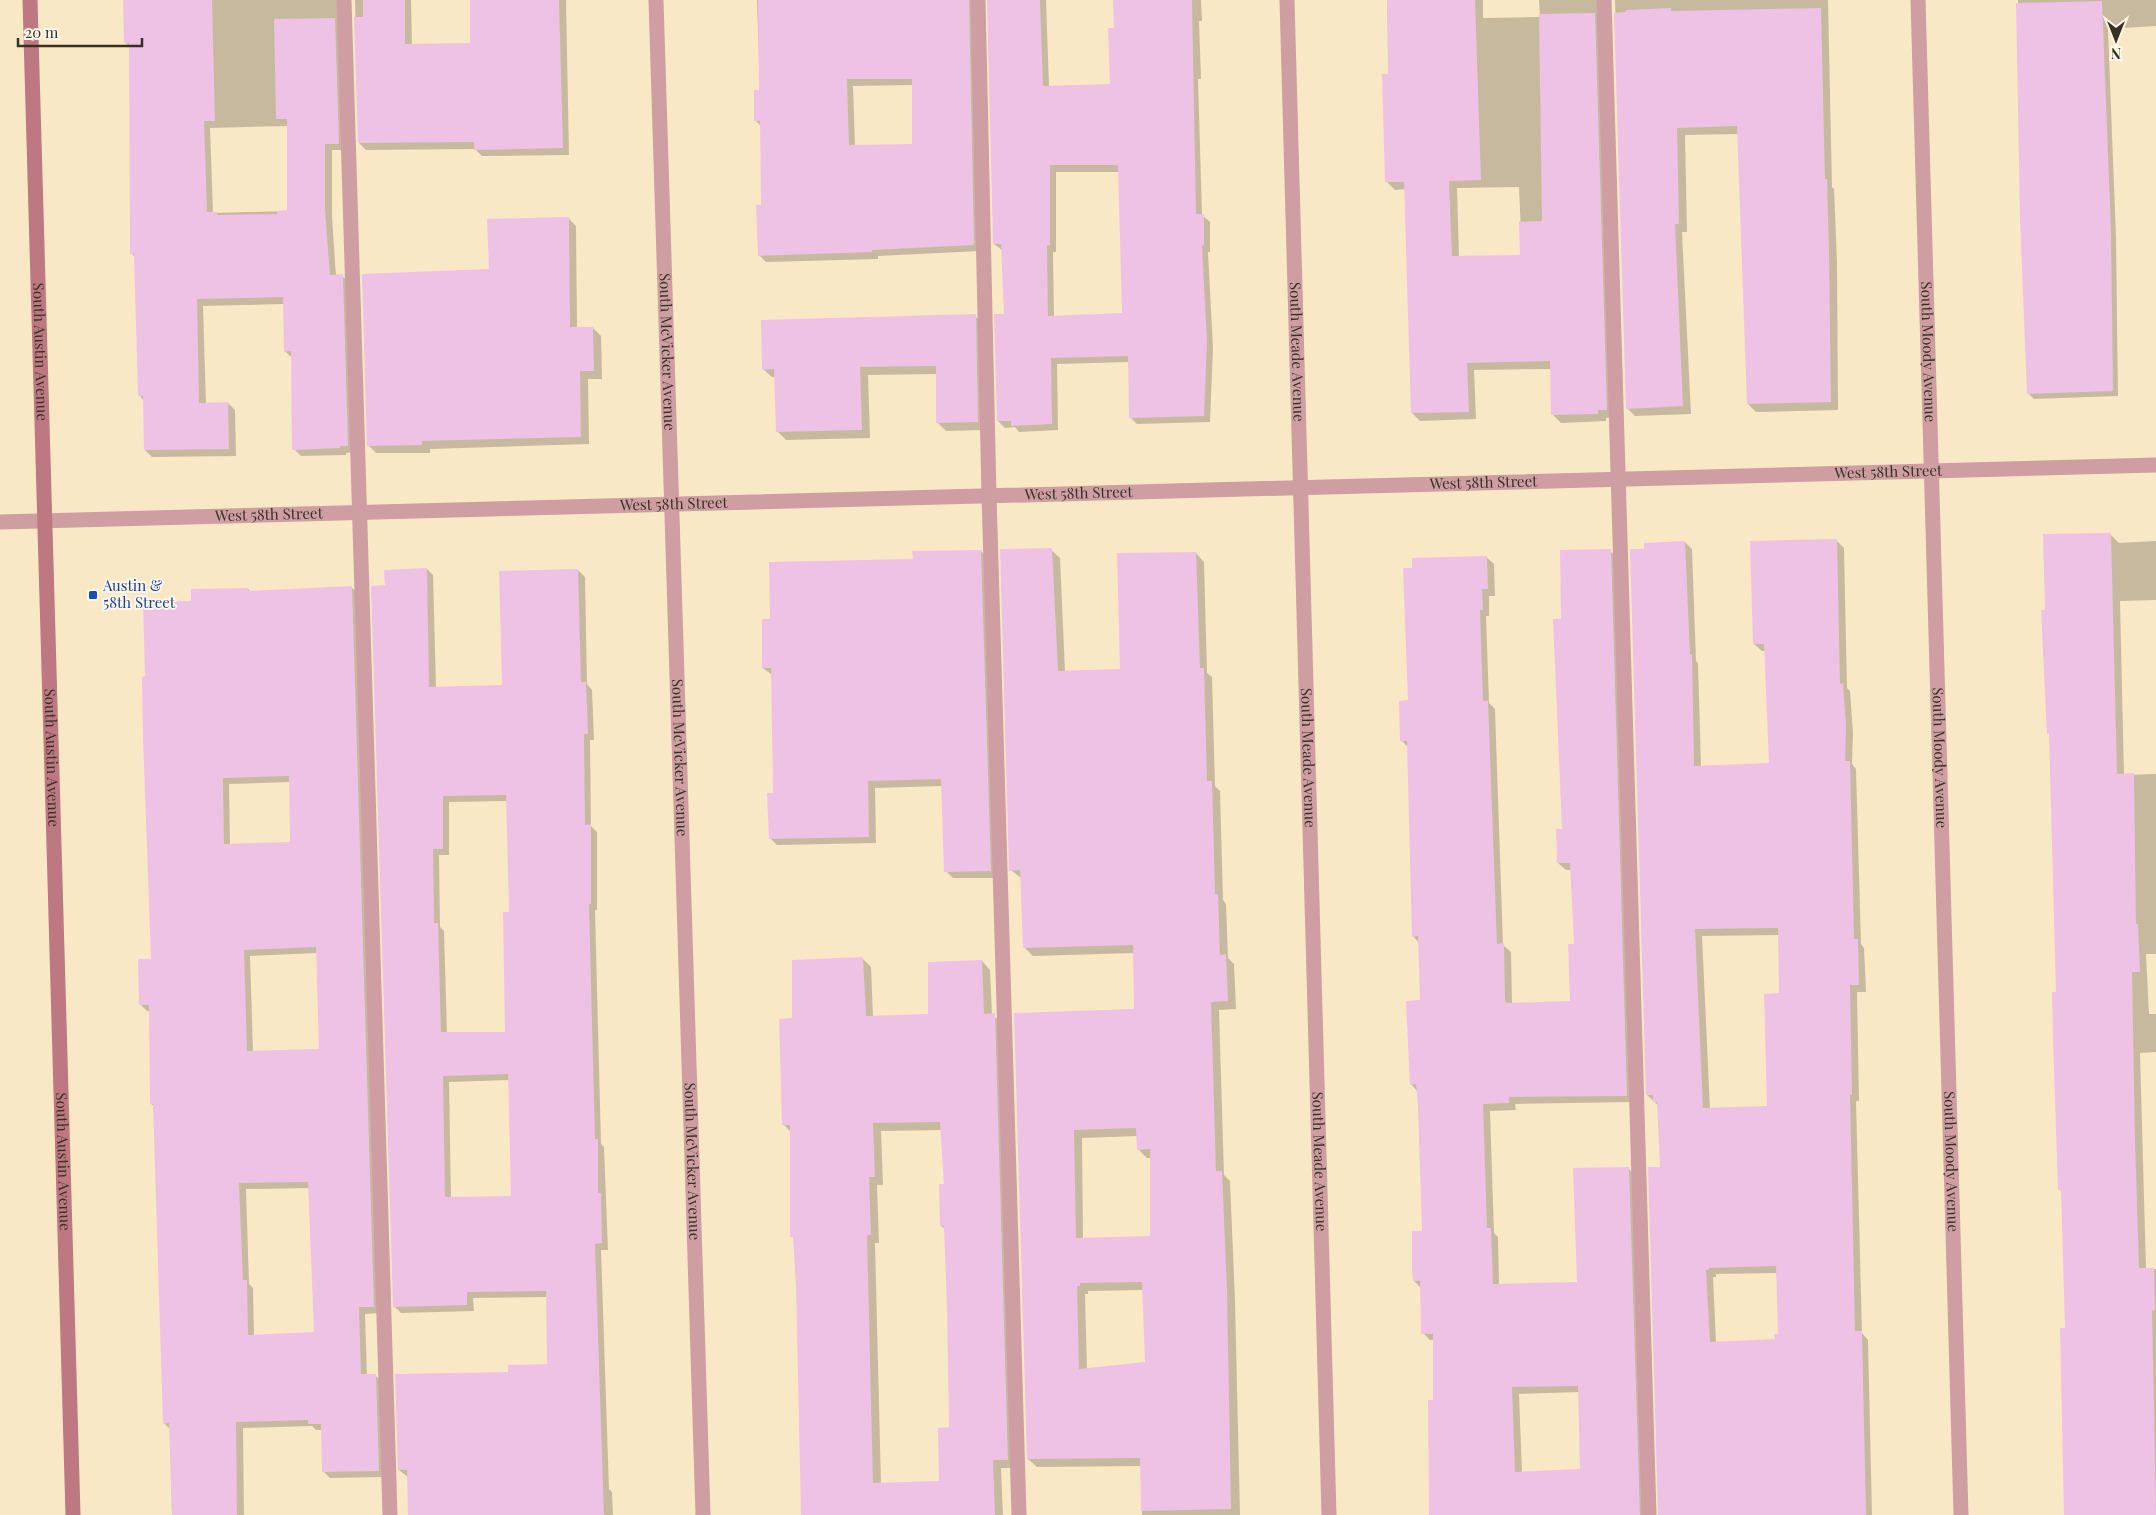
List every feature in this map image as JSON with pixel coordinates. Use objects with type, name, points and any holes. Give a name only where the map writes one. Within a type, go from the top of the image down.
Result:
[{"type":"street","name":"South Austin Avenue","points":[[30,0],[47,520],[73,1515]]},
{"type":"street","points":[[344,0],[390,1515]]},
{"type":"street","name":"South McVicker Avenue","points":[[656,0],[670,503],[703,1515]]},
{"type":"street","points":[[978,0],[989,495],[1019,1515]]},
{"type":"street","name":"South Meade Avenue","points":[[1287,0],[1329,1515]]},
{"type":"street","points":[[1604,0],[1620,479],[1649,1515]]},
{"type":"street","name":"South Moody Avenue","points":[[1918,0],[1961,1515]]},
{"type":"street","name":"West 58th Street","points":[[0,522],[2156,464]]},
{"type":"building","points":[[123,0],[212,0],[215,121],[204,121],[207,212],[217,212],[217,215],[277,214],[277,211],[287,210],[287,119],[276,119],[274,19],[335,18],[339,144],[325,144],[325,210],[330,275],[343,274],[348,446],[292,450],[291,351],[284,352],[283,297],[197,299],[199,403],[228,402],[229,449],[144,450],[143,396],[138,396],[134,254],[130,254],[129,43],[124,43]]},
{"type":"building","points":[[363,0],[405,0],[405,44],[470,43],[470,0],[559,0],[563,148],[474,150],[474,142],[358,143],[354,17],[363,17]]},
{"type":"building","points":[[758,0],[969,0],[974,245],[872,250],[872,252],[758,256],[756,205],[761,205],[760,121],[754,121],[754,90],[759,90]],"holes":[[[847,79],[912,79],[912,144],[849,145]]]},
{"type":"building","points":[[987,0],[1040,0],[1043,86],[1110,84],[1108,28],[1114,28],[1113,0],[1192,0],[1196,214],[1204,214],[1204,245],[1202,246],[1207,341],[1204,416],[1129,418],[1128,356],[1051,358],[1052,424],[1011,426],[1011,421],[997,421],[994,314],[1004,314],[1001,244],[993,244]],"holes":[[[1050,165],[1118,165],[1122,313],[1048,316],[1047,246],[1050,245]]]},
{"type":"building","points":[[1387,0],[1475,0],[1481,180],[1449,181],[1452,256],[1520,255],[1519,222],[1542,221],[1539,14],[1595,13],[1607,410],[1598,410],[1598,414],[1551,415],[1550,361],[1467,363],[1469,412],[1411,413],[1404,182],[1385,182],[1382,74],[1388,74]]},
{"type":"building","points":[[2102,1],[2111,230],[2113,391],[2027,394],[2020,219],[2016,3]]},
{"type":"building","points":[[1671,8],[1671,11],[1821,8],[1825,179],[1827,179],[1829,253],[1831,402],[1747,404],[1737,126],[1677,128],[1679,224],[1675,224],[1683,406],[1626,409],[1614,13],[1626,12],[1626,10]]},
{"type":"building","points":[[569,217],[570,327],[593,327],[594,371],[580,371],[581,437],[422,441],[422,445],[367,446],[362,274],[489,269],[487,219]]},
{"type":"building","points":[[976,314],[978,422],[936,423],[936,366],[860,367],[862,430],[776,432],[774,369],[762,370],[761,320]]},
{"type":"building","points":[[2111,533],[2117,774],[2134,773],[2136,924],[2138,924],[2140,972],[2132,972],[2135,1140],[2139,1268],[2154,1268],[2155,1310],[2152,1311],[2156,1515],[2064,1515],[2060,1328],[2065,1328],[2061,1190],[2058,1190],[2053,1040],[2052,992],[2056,992],[2049,734],[2047,734],[2041,610],[2045,610],[2043,534]]},
{"type":"building","points":[[1837,539],[1840,684],[1843,683],[1846,725],[1845,761],[1850,761],[1854,939],[1858,939],[1859,985],[1850,985],[1852,1095],[1850,1095],[1855,1331],[1862,1331],[1866,1515],[1658,1515],[1648,1167],[1660,1167],[1657,1102],[1653,1102],[1653,1095],[1646,1095],[1630,549],[1644,549],[1644,543],[1685,541],[1690,655],[1692,654],[1694,766],[1769,763],[1764,644],[1753,644],[1750,541]],"holes":[[[1778,928],[1779,993],[1764,994],[1767,1106],[1703,1108],[1695,929]],[[1776,1266],[1778,1334],[1774,1334],[1775,1339],[1710,1342],[1706,1270],[1709,1270],[1709,1268]]]},
{"type":"building","points":[[1052,548],[1058,671],[1120,669],[1117,553],[1196,552],[1200,668],[1204,668],[1207,781],[1212,781],[1215,894],[1218,894],[1220,955],[1226,954],[1228,1001],[1211,1002],[1216,1171],[1222,1171],[1227,1291],[1231,1509],[1141,1511],[1140,1458],[1027,1459],[1014,1013],[1134,1009],[1133,945],[1023,948],[1020,870],[1009,871],[1000,549]],"holes":[[[1136,1128],[1137,1150],[1150,1149],[1150,1236],[1076,1238],[1074,1130]],[[1142,1282],[1145,1362],[1079,1369],[1077,1286],[1080,1286],[1080,1283]]]},
{"type":"building","points":[[1611,549],[1627,1096],[1509,1097],[1509,1103],[1483,1104],[1487,1228],[1491,1228],[1493,1284],[1577,1282],[1573,1168],[1629,1167],[1640,1515],[1429,1515],[1428,1400],[1433,1400],[1433,1334],[1421,1334],[1420,1281],[1413,1281],[1412,1270],[1412,1231],[1422,1231],[1418,1106],[1416,1084],[1410,1085],[1406,1001],[1420,1000],[1418,936],[1412,937],[1407,741],[1400,741],[1399,701],[1408,700],[1403,568],[1412,568],[1412,558],[1487,556],[1488,589],[1482,589],[1483,610],[1480,610],[1483,701],[1488,701],[1497,944],[1504,943],[1505,999],[1506,1003],[1570,1001],[1568,944],[1574,944],[1570,863],[1557,863],[1556,829],[1562,829],[1553,619],[1561,619],[1560,550]],"holes":[[[1578,1386],[1580,1469],[1515,1472],[1512,1387]]]},
{"type":"building","points":[[981,550],[991,871],[944,872],[941,779],[868,781],[869,837],[769,839],[767,793],[773,793],[771,668],[762,668],[762,619],[770,619],[769,562],[913,559],[912,551]]},
{"type":"building","points":[[427,568],[429,687],[502,685],[499,571],[578,569],[581,682],[586,682],[588,734],[584,734],[585,825],[591,824],[591,904],[589,904],[595,1139],[598,1139],[598,1193],[601,1193],[602,1243],[595,1244],[604,1515],[408,1515],[407,1470],[398,1470],[395,1374],[508,1372],[508,1365],[547,1364],[546,1291],[467,1292],[467,1305],[393,1307],[371,586],[385,585],[384,570]],"holes":[[[506,795],[509,912],[503,912],[505,1032],[441,1032],[438,923],[434,923],[433,849],[443,849],[443,796]],[[508,1074],[511,1196],[445,1197],[443,1076]]]},
{"type":"building","points":[[352,586],[374,1307],[359,1307],[361,1374],[376,1374],[379,1471],[322,1472],[321,1424],[308,1424],[308,1420],[236,1422],[237,1515],[172,1515],[169,1423],[163,1424],[153,1104],[150,1104],[149,1005],[139,1005],[138,959],[151,959],[143,738],[142,677],[145,676],[143,602],[191,601],[191,589],[248,588],[248,591]],"holes":[[[289,776],[290,842],[224,844],[223,778]],[[316,947],[319,1049],[247,1051],[244,950]],[[308,1182],[314,1332],[248,1335],[247,1280],[243,1280],[239,1183]]]},
{"type":"building","points":[[863,957],[866,1016],[928,1014],[928,962],[982,960],[984,1014],[995,1013],[1008,1460],[993,1460],[995,1515],[801,1515],[796,1286],[793,1237],[790,1237],[790,1125],[782,1125],[779,1019],[792,1018],[792,960]],"holes":[[[940,1122],[944,1184],[939,1184],[940,1226],[944,1226],[949,1427],[938,1428],[939,1481],[873,1483],[867,1235],[871,1235],[869,1177],[875,1177],[873,1123]]]},
{"type":"place","name":"Austin & 58th Street","points":[[93,595]]}]
